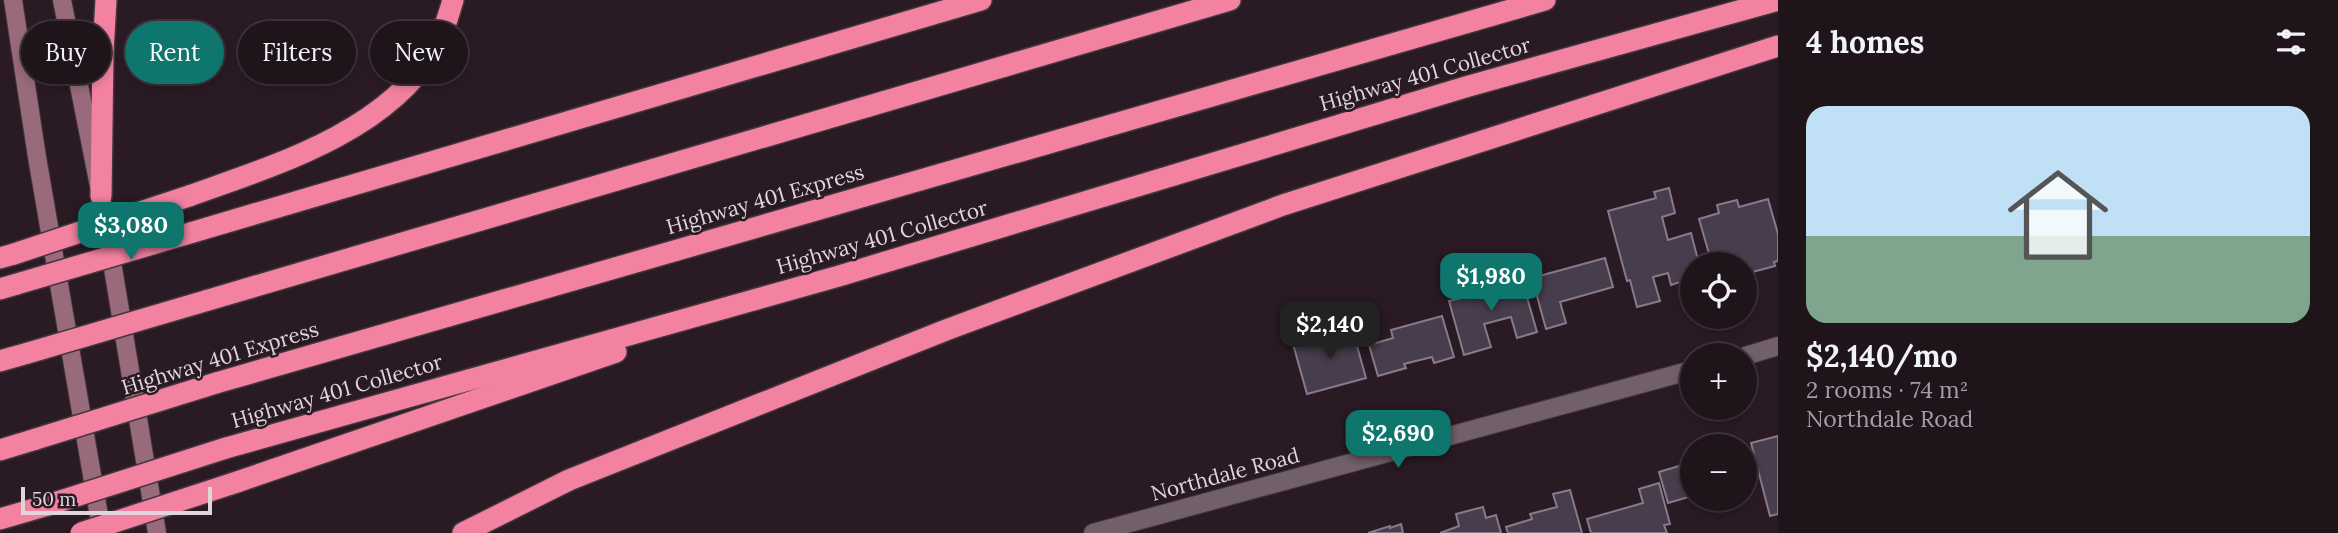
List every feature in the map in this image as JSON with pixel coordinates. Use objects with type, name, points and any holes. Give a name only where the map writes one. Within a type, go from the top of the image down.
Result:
[{"type":"highway","points":[[101,197],[106,0]]},
{"type":"highway","points":[[7,256],[190,197],[322,143],[363,121],[403,91],[420,71],[435,49],[447,23],[453,0]]},
{"type":"highway","points":[[9,287],[981,0]]},
{"type":"highway","points":[[0,361],[1230,0]]},
{"type":"highway","name":"Highway 401 Express","points":[[0,450],[216,383],[1545,0]]},
{"type":"highway","name":"Highway 401 Collector","points":[[0,519],[226,448],[839,276],[1469,86],[1778,0]]},
{"type":"highway","points":[[463,533],[569,480],[946,330],[1283,205],[1778,46]]},
{"type":"highway","points":[[81,533],[839,276]]},
{"type":"main road","points":[[13,0],[37,157],[102,533]]},
{"type":"main road","points":[[61,0],[101,197],[157,533]]},
{"type":"street","points":[[1757,352],[1778,346]]},
{"type":"street","name":"Northdale Road","points":[[1093,533],[1680,373]]},
{"type":"building","points":[[1669,188],[1675,213],[1662,217],[1668,240],[1691,233],[1696,252],[1680,252],[1680,282],[1671,285],[1668,273],[1653,277],[1660,301],[1637,307],[1608,211],[1656,198],[1654,192]]},
{"type":"building","points":[[1768,199],[1778,234],[1778,261],[1774,262],[1775,266],[1757,271],[1757,252],[1709,252],[1699,219],[1719,213],[1717,205],[1737,200],[1739,207]]},
{"type":"building","points":[[1605,258],[1613,287],[1560,302],[1566,323],[1546,329],[1532,278]]},
{"type":"building","points":[[1488,278],[1491,289],[1522,280],[1537,332],[1517,338],[1511,317],[1484,324],[1491,347],[1464,355],[1449,301],[1473,295],[1470,284]]},
{"type":"building","points":[[1442,316],[1454,357],[1434,363],[1432,357],[1404,364],[1406,368],[1378,376],[1369,345],[1393,338],[1391,330]]},
{"type":"building","points":[[1352,328],[1366,378],[1307,394],[1293,344]]},
{"type":"building","points":[[1778,436],[1778,514],[1770,516],[1757,466],[1757,441]]},
{"type":"building","points":[[1680,466],[1680,500],[1668,503],[1659,472]]},
{"type":"building","points":[[1659,483],[1670,524],[1664,525],[1667,533],[1591,533],[1587,519],[1643,503],[1639,489]]},
{"type":"building","points":[[1570,490],[1582,533],[1508,533],[1506,527],[1532,519],[1530,514],[1557,507],[1553,494]]},
{"type":"building","points":[[1483,507],[1486,518],[1496,515],[1501,533],[1440,533],[1459,526],[1456,514]]},
{"type":"building","points":[[1401,524],[1403,533],[1368,533],[1390,528]]}]
